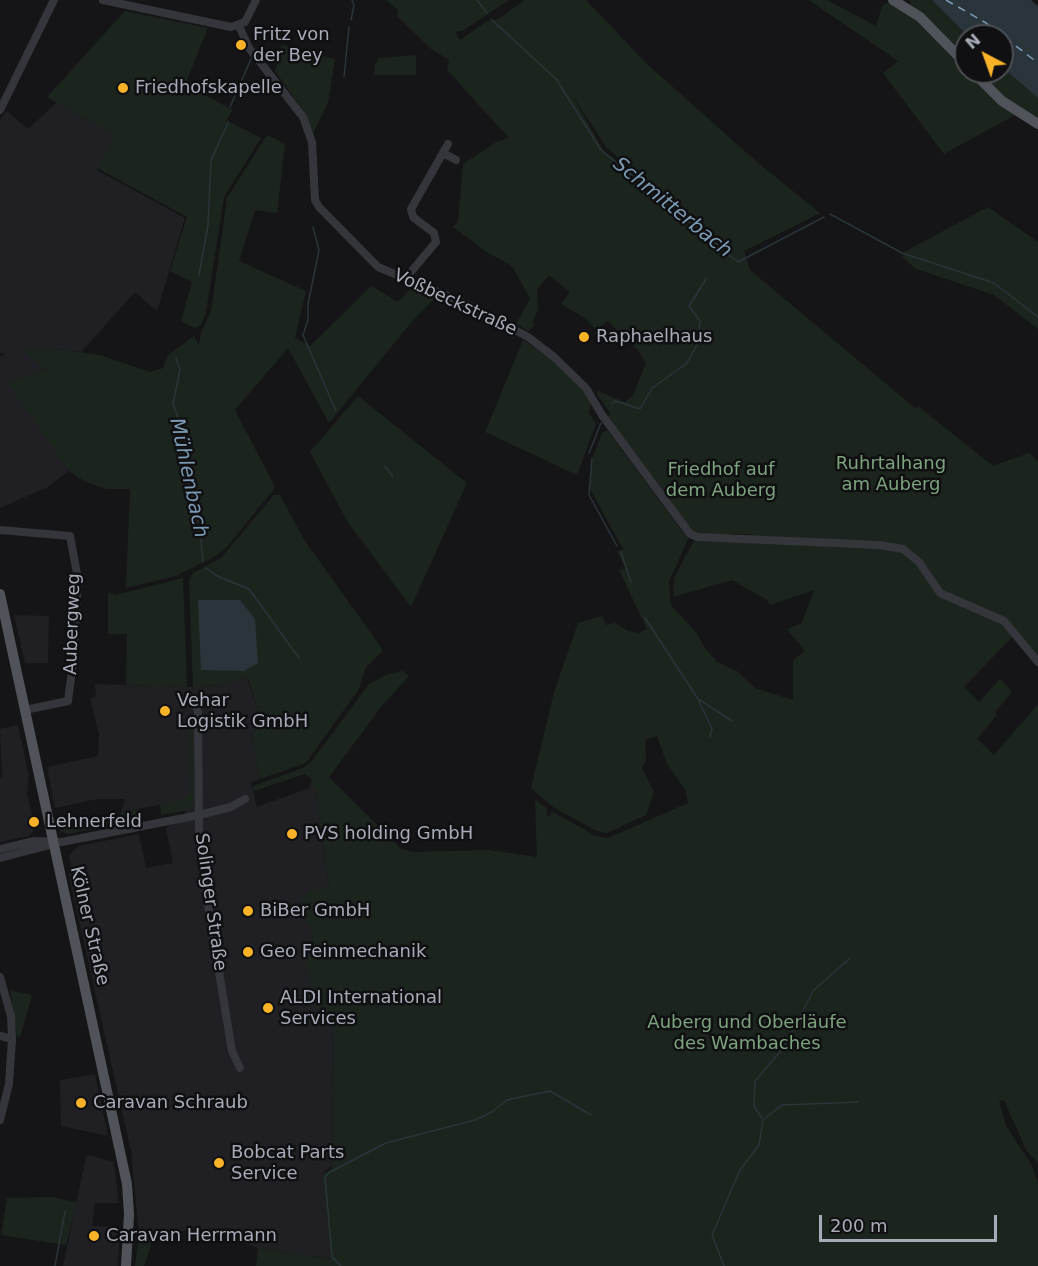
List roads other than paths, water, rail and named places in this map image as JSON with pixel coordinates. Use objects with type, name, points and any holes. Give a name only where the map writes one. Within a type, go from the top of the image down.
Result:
[{"type":"main road","points":[[893,0],[920,17],[954,52]]},
{"type":"main road","points":[[985,84],[1002,101],[1038,124]]},
{"type":"main road","name":"Kölner Straße","points":[[0,594],[127,1184],[129,1214],[126,1266]]},
{"type":"street","points":[[0,110],[54,0]]},
{"type":"street","points":[[103,0],[133,3],[231,27],[245,22],[256,0]]},
{"type":"street","name":"Voßbeckstraße","points":[[239,26],[249,48],[303,117],[312,142],[315,200],[319,207],[370,262],[469,305],[528,337],[554,357],[586,388],[602,415],[690,534],[698,537],[879,545],[903,549],[919,562],[940,592],[1004,621],[1038,662]]},
{"type":"street","points":[[405,279],[436,242],[434,232],[413,217],[411,208],[448,144]]},
{"type":"street","points":[[443,153],[456,160]]},
{"type":"street","name":"Aubergweg","points":[[0,530],[70,536],[78,579],[73,663],[68,701],[25,710]]},
{"type":"street","name":"Solinger Straße","points":[[194,698],[200,734],[199,815],[210,919],[232,1051],[240,1068]]},
{"type":"street","points":[[0,858],[35,850],[53,843],[199,815],[231,807],[245,799]]},
{"type":"street","points":[[0,849],[34,842],[53,843]]},
{"type":"street","points":[[0,977],[10,1016],[12,1039],[9,1084],[0,1120]]},
{"type":"street","points":[[0,1036],[12,1039]]},
{"type":"waterway","points":[[351,20],[354,5],[352,0]]},
{"type":"waterway","name":"Mühlenbach","points":[[477,0],[487,13]]},
{"type":"waterway","name":"Schmitterbach","points":[[491,19],[556,79],[601,150],[738,262],[824,217]]},
{"type":"waterway","points":[[344,77],[349,27]]},
{"type":"waterway","name":"Mühlenbach","points":[[230,107],[251,59]]},
{"type":"waterway","name":"Mühlenbach","points":[[199,275],[208,225],[211,160],[228,123]]},
{"type":"waterway","name":"Schmitterbach","points":[[830,214],[902,253],[994,283],[1038,317]]},
{"type":"waterway","points":[[313,227],[319,250],[308,304],[308,320],[303,335],[336,411]]},
{"type":"waterway","points":[[612,404],[615,401],[640,409],[652,388],[687,363],[697,345],[700,321],[689,306],[706,279]]},
{"type":"waterway","name":"Mühlenbach","points":[[176,358],[180,370],[173,404],[177,414],[179,452],[199,515],[203,562]]},
{"type":"waterway","points":[[589,453],[601,423]]},
{"type":"waterway","points":[[592,458],[589,495],[617,546]]},
{"type":"waterway","points":[[385,466],[393,477]]},
{"type":"waterway","points":[[621,552],[631,582]]},
{"type":"waterway","name":"Mühlenbach","points":[[206,568],[217,576],[249,589],[299,658]]},
{"type":"waterway","points":[[645,618],[698,699],[712,729],[710,737]]},
{"type":"waterway","points":[[700,700],[732,721]]},
{"type":"waterway","points":[[762,1118],[754,1106],[755,1081],[785,1046],[813,991],[850,958]]},
{"type":"waterway","points":[[341,1266],[332,1257],[325,1177],[330,1172],[386,1143],[475,1120],[492,1112],[507,1100],[550,1091],[591,1115]]},
{"type":"waterway","points":[[724,1266],[712,1235],[740,1170],[759,1145],[763,1120],[782,1105],[858,1102]]},
{"type":"waterway","points":[[55,1266],[65,1211]]},
{"type":"place","name":"Fritz von der Bey","points":[[241,45]]},
{"type":"place","name":"Friedhofskapelle","points":[[123,88]]},
{"type":"place","name":"Raphaelhaus","points":[[584,337]]},
{"type":"place","name":"Vehar Logistik GmbH","points":[[165,711]]},
{"type":"place","name":"Lehnerfeld","points":[[34,822]]},
{"type":"place","name":"PVS holding GmbH","points":[[292,834]]},
{"type":"place","name":"BiBer GmbH","points":[[248,911]]},
{"type":"place","name":"Geo Feinmechanik","points":[[248,952]]},
{"type":"place","name":"ALDI International Services","points":[[268,1008]]},
{"type":"place","name":"Caravan Schraub","points":[[81,1103]]},
{"type":"place","name":"Bobcat Parts Service","points":[[219,1163]]},
{"type":"place","name":"Caravan Herrmann","points":[[94,1236]]},
{"type":"park label","name":"Ruhrtalhang am Auberg","points":[[891,474]]},
{"type":"park label","name":"Friedhof auf dem Auberg","points":[[721,480]]},
{"type":"park label","name":"Auberg und Oberläufe des Wambaches","points":[[747,1033]]}]
